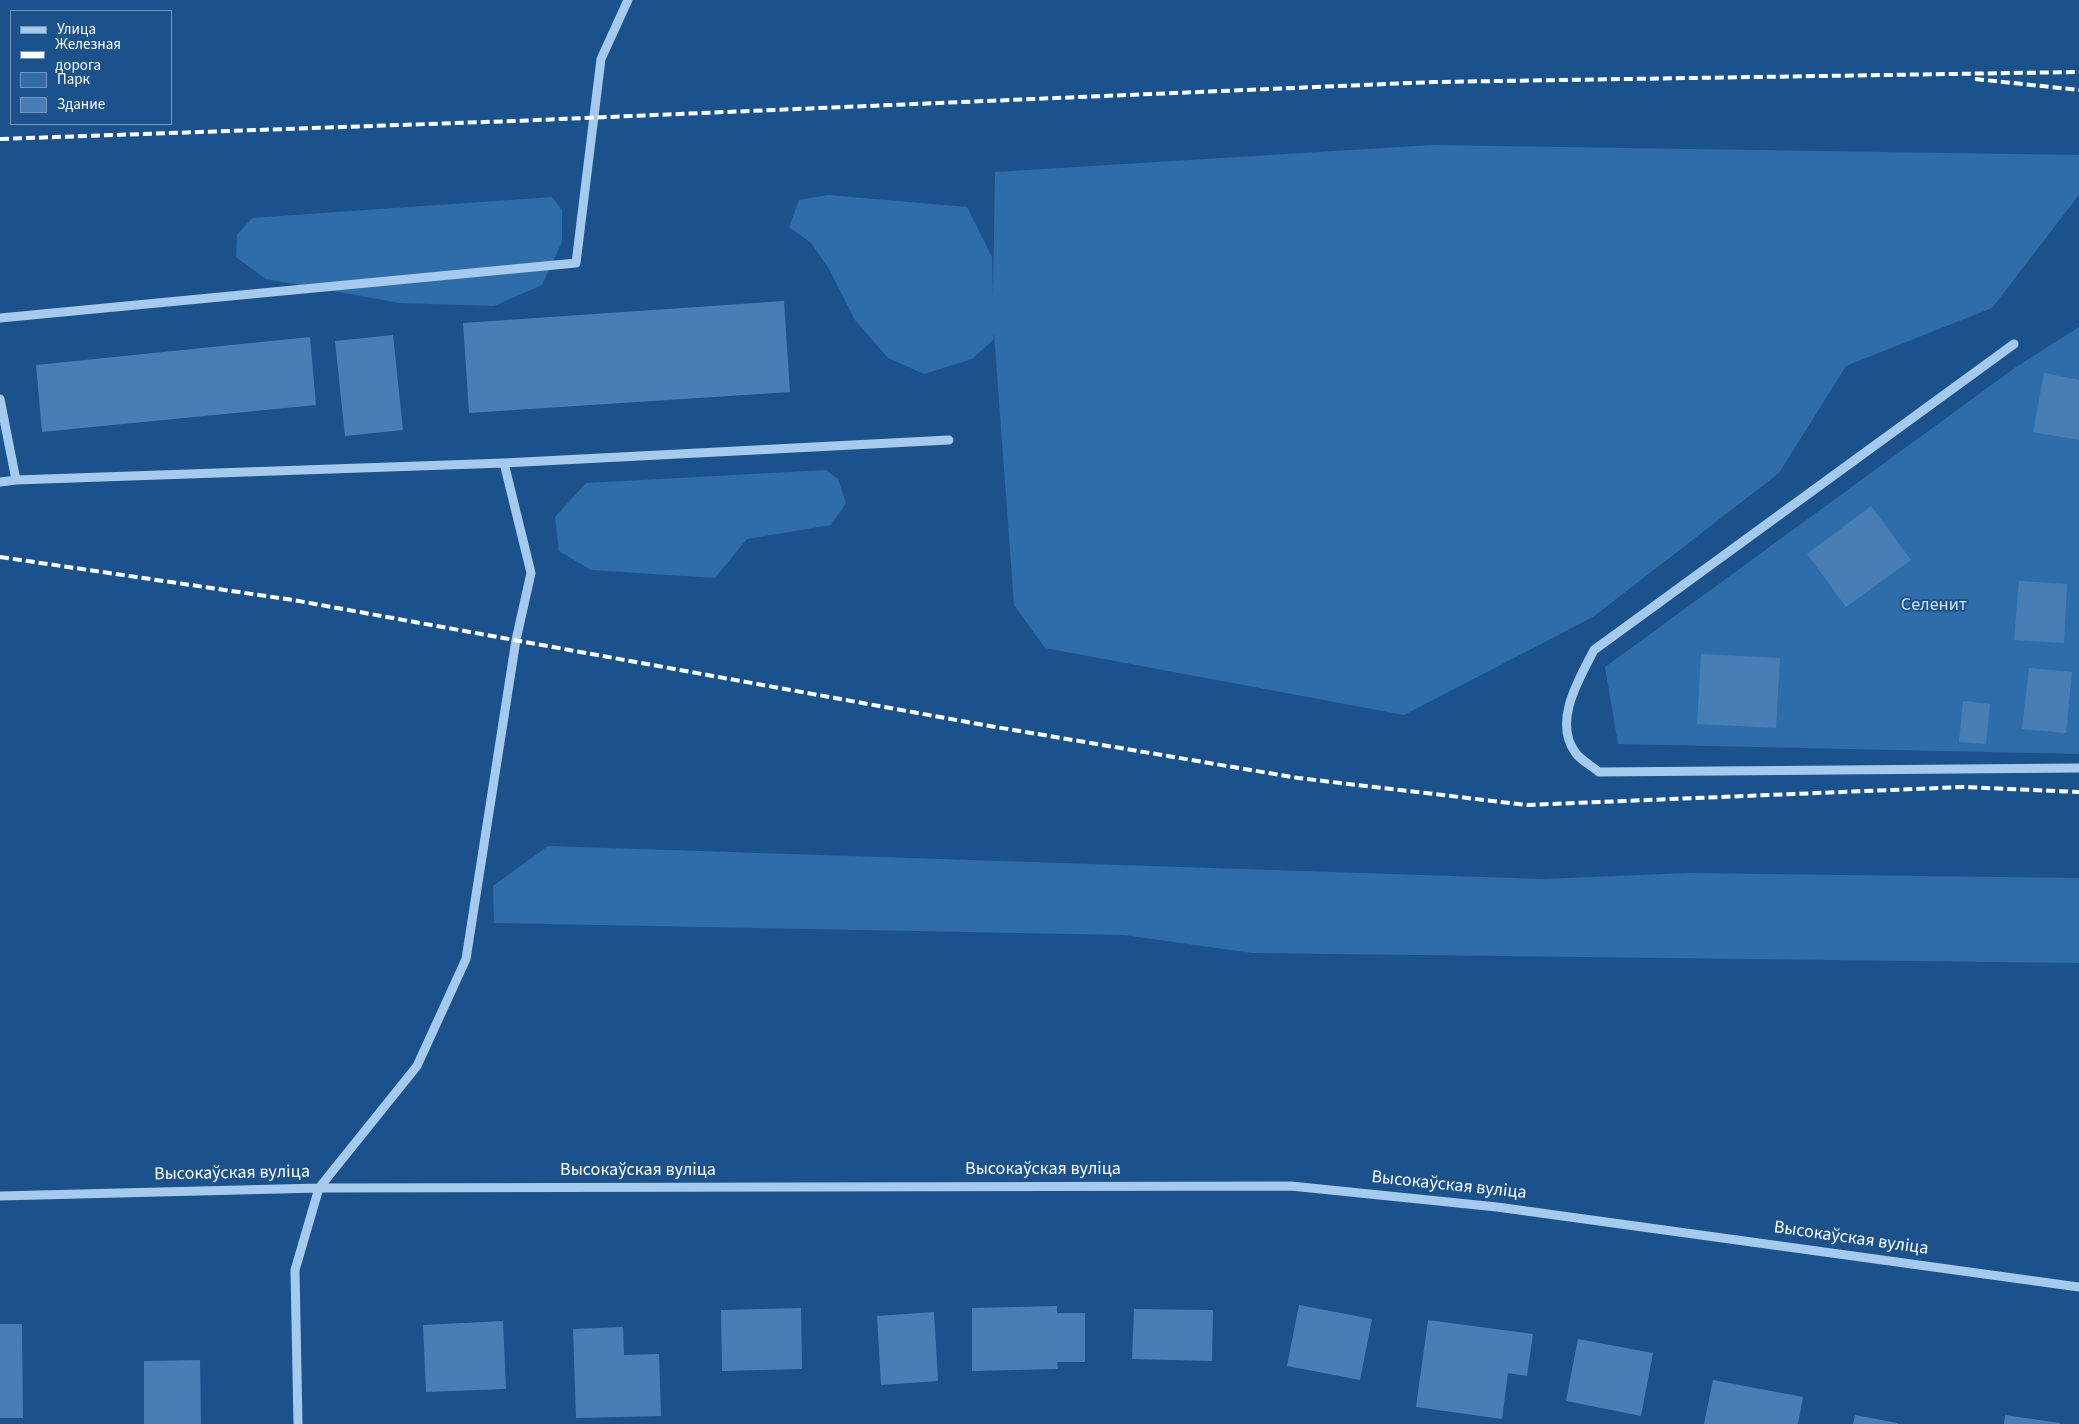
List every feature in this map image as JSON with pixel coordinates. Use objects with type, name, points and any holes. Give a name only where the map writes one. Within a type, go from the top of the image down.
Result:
[{"type":"street","points":[[0,318],[576,263],[602,59],[628,0]]},
{"type":"street","points":[[2014,344],[1594,650],[1573,690],[1565,726],[1575,752],[1599,772],[2079,768]]},
{"type":"street","points":[[0,399],[16,480]]},
{"type":"street","points":[[0,482],[504,463],[949,440]]},
{"type":"street","points":[[298,1424],[295,1270],[319,1188],[416,1066],[466,959],[516,640],[531,574],[504,463]]},
{"type":"street","name":"Высокаўская вуліца","points":[[0,1196],[319,1188],[1291,1186],[1497,1207],[2079,1287]]},
{"type":"green space","points":[[1432,145],[2079,155],[2079,195],[1992,308],[1846,366],[1779,473],[1593,617],[1404,715],[1045,648],[1014,605],[994,333],[993,340],[972,359],[924,374],[888,358],[855,320],[829,269],[811,243],[789,227],[799,200],[828,195],[967,207],[992,257],[993,300],[995,172]]},
{"type":"green space","points":[[552,197],[562,210],[562,242],[542,285],[494,306],[400,303],[266,279],[236,257],[237,235],[252,218]]},
{"type":"green space","name":"Селенит","points":[[2079,327],[2079,754],[1618,744],[1605,667],[2016,367]]},
{"type":"green space","points":[[826,470],[838,479],[846,503],[831,525],[747,539],[715,578],[591,570],[559,551],[555,517],[586,483]]},
{"type":"green space","points":[[548,846],[1543,879],[1688,873],[2079,878],[2079,963],[1252,953],[1124,935],[494,923],[493,886]]},
{"type":"building","points":[[784,301],[790,392],[469,413],[463,323]]},
{"type":"building","points":[[393,335],[403,430],[345,436],[335,341]]},
{"type":"building","points":[[310,337],[316,405],[42,432],[36,365]]},
{"type":"building","points":[[2044,373],[2079,380],[2079,440],[2033,432]]},
{"type":"building","points":[[1871,506],[1911,560],[1846,607],[1807,554]]},
{"type":"building","points":[[2019,581],[2067,584],[2064,643],[2014,640]]},
{"type":"building","points":[[1701,654],[1780,658],[1776,728],[1697,724]]},
{"type":"building","points":[[2029,668],[2072,672],[2066,733],[2022,729]]},
{"type":"building","points":[[1963,701],[1990,704],[1986,744],[1959,742]]},
{"type":"building","points":[[1299,1305],[1372,1319],[1360,1380],[1287,1366]]},
{"type":"building","points":[[1057,1306],[1057,1313],[1085,1313],[1085,1362],[1057,1362],[1058,1369],[972,1371],[972,1308]]},
{"type":"building","points":[[801,1308],[802,1369],[722,1371],[721,1310]]},
{"type":"building","points":[[1134,1309],[1213,1310],[1212,1361],[1132,1359]]},
{"type":"building","points":[[934,1312],[938,1381],[881,1385],[877,1316]]},
{"type":"building","points":[[1428,1320],[1533,1334],[1527,1376],[1508,1373],[1502,1419],[1416,1407]]},
{"type":"building","points":[[503,1321],[506,1389],[426,1392],[423,1325]]},
{"type":"building","points":[[0,1324],[22,1324],[23,1418],[0,1418]]},
{"type":"building","points":[[623,1327],[624,1355],[659,1354],[661,1416],[576,1418],[573,1329]]},
{"type":"building","points":[[1578,1339],[1653,1353],[1641,1416],[1566,1401]]},
{"type":"building","points":[[200,1360],[201,1424],[144,1424],[144,1361]]},
{"type":"building","points":[[1713,1380],[1803,1397],[1798,1424],[1704,1424]]},
{"type":"building","points":[[1855,1415],[1898,1423],[1898,1424],[1853,1424]]},
{"type":"building","points":[[2005,1415],[2060,1423],[2060,1424],[2004,1424]]},
{"type":"railway","points":[[0,139],[514,121],[1434,82],[2079,72]]},
{"type":"railway","points":[[1975,79],[2079,90]]},
{"type":"railway","points":[[0,557],[293,600],[984,725],[1298,778],[1527,805],[1963,787],[2079,792]]}]
